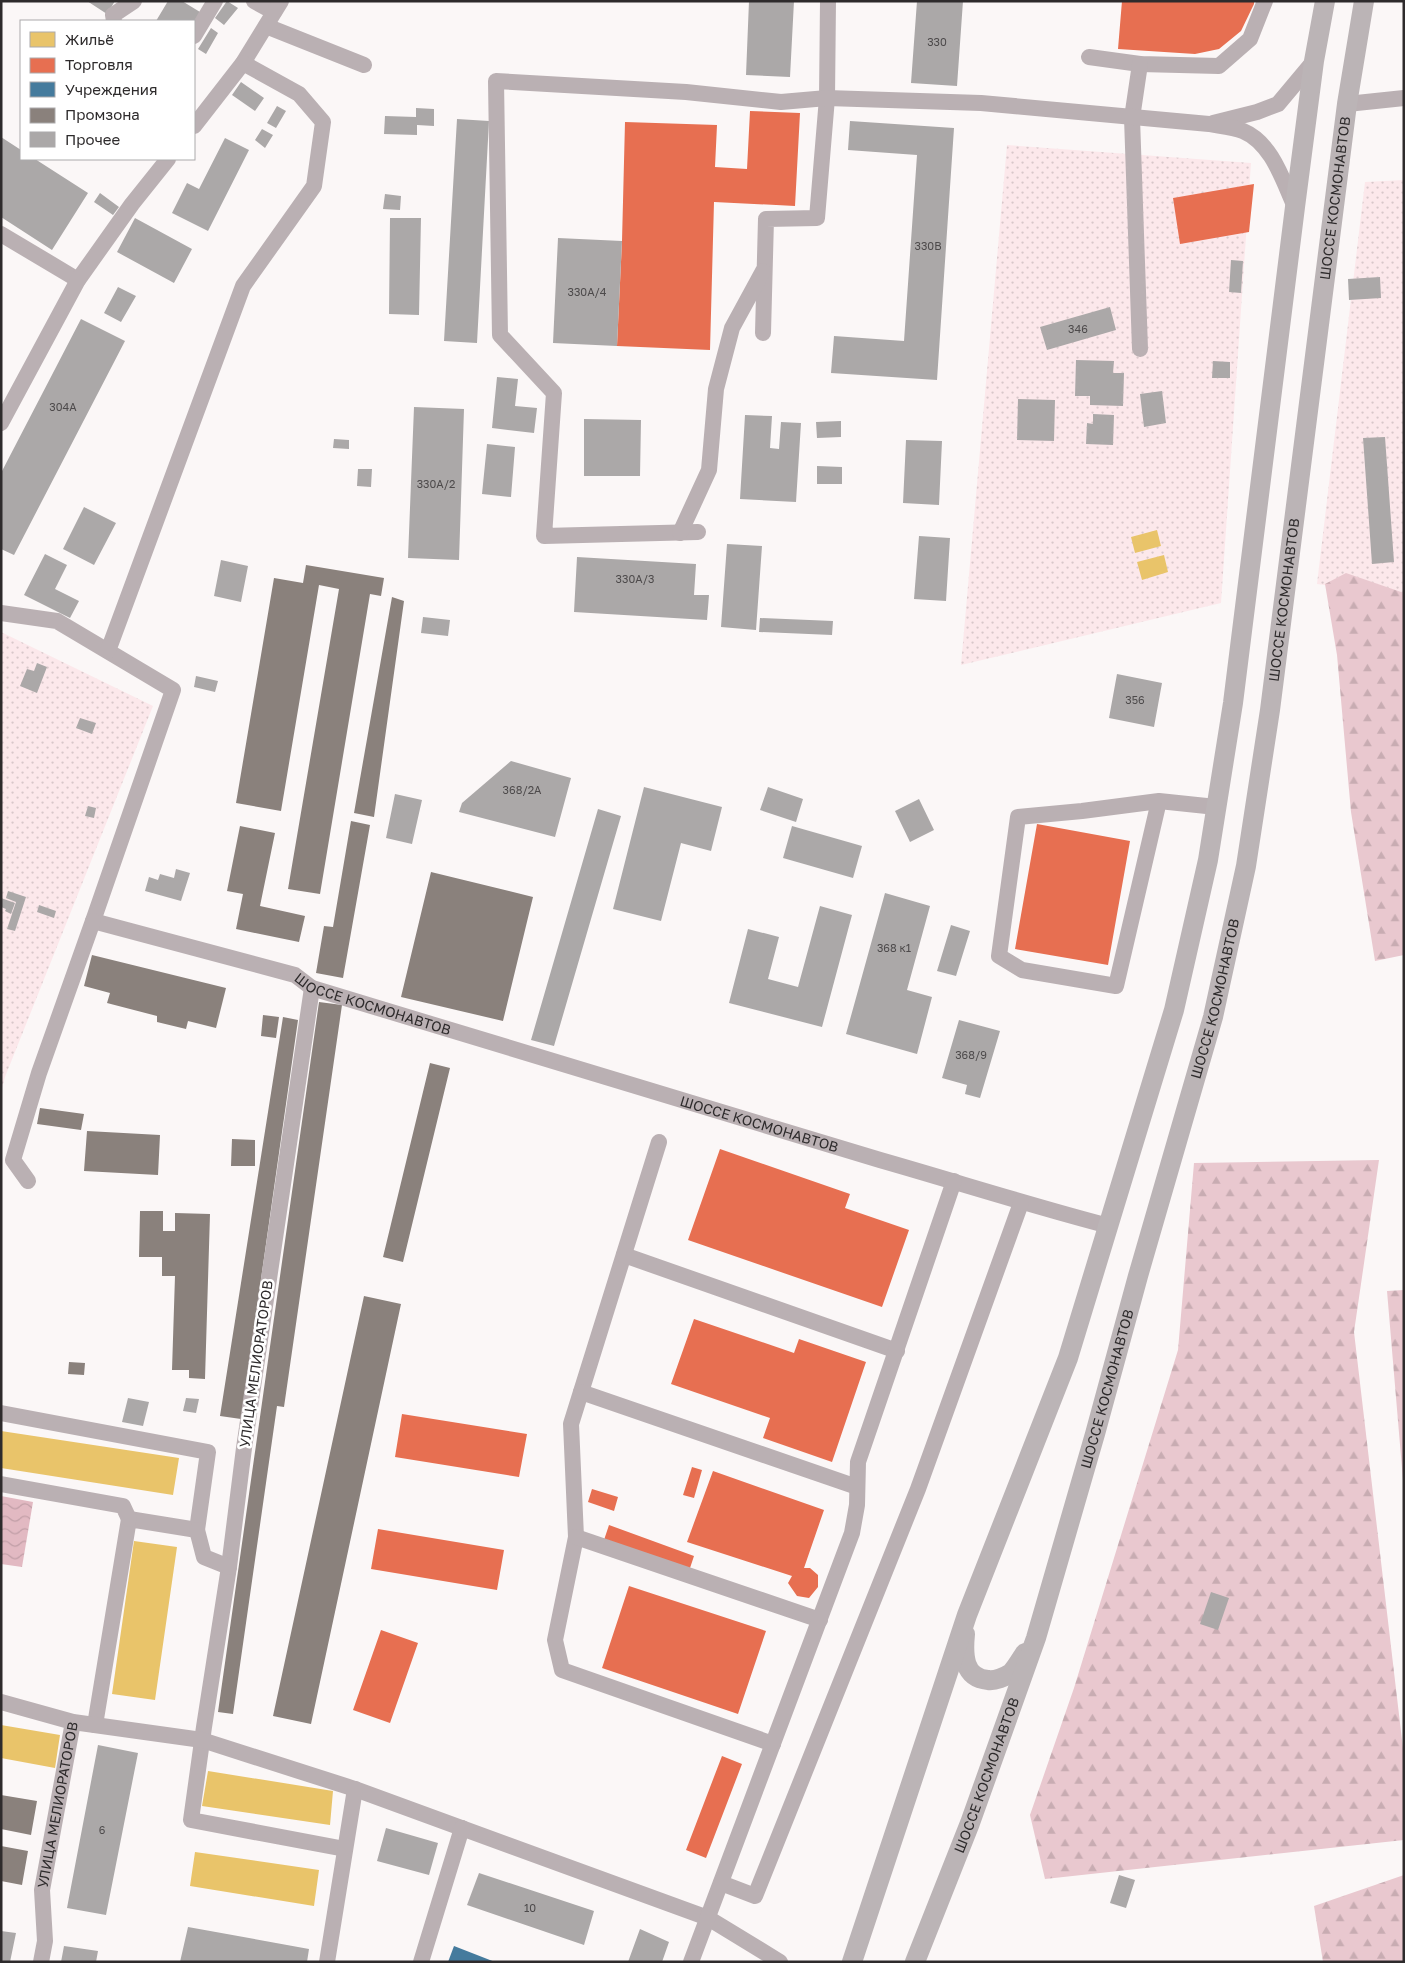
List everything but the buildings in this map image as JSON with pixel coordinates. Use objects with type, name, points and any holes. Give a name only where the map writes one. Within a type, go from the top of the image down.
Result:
[{"type":"main road","points":[[852,1962],[967,1614],[1068,1358],[1174,1010],[1208,860],[1234,703],[1294,207],[1314,61],[1325,1]]},
{"type":"main road","name":"ШОССЕ КОСМОНАВТОВ","points":[[915,1962],[976,1806],[1036,1638],[1213,1017],[1246,866],[1270,710],[1347,104],[1364,1]]},
{"type":"main road","points":[[967,1614],[963,1652],[969,1671],[979,1680],[994,1681],[1011,1673],[1036,1638]]},
{"type":"street","points":[[114,20],[113,15],[134,1]]},
{"type":"street","points":[[195,34],[214,1]]},
{"type":"street","points":[[195,125],[243,63],[277,7],[254,1]]},
{"type":"street","points":[[763,333],[766,220],[817,218],[827,98],[828,1]]},
{"type":"street","points":[[1089,57],[1140,64],[1219,66],[1250,39],[1265,1]]},
{"type":"street","points":[[266,26],[364,65]]},
{"type":"street","points":[[1209,124],[1257,112],[1278,104],[1314,61]]},
{"type":"street","points":[[108,651],[243,286],[314,186],[323,122],[299,94],[243,63]]},
{"type":"street","points":[[1140,64],[1132,118],[1140,349]]},
{"type":"street","points":[[698,532],[544,536],[554,393],[500,335],[496,81],[686,92],[781,102],[827,98],[982,103],[1209,124],[1244,131],[1268,151],[1280,172],[1294,207]]},
{"type":"street","points":[[1347,104],[1404,98]]},
{"type":"street","points":[[1,423],[78,280],[132,204],[167,160]]},
{"type":"street","points":[[1,234],[78,280]]},
{"type":"street","points":[[680,533],[709,470],[716,390],[732,328],[764,269]]},
{"type":"street","points":[[1,612],[57,621],[173,690],[39,1074],[13,1160],[28,1181]]},
{"type":"street","points":[[1159,801],[1116,986],[1022,970],[999,956],[1018,817],[1082,812],[1159,801],[1216,807]]},
{"type":"street","name":"ШОССЕ КОСМОНАВТОВ","points":[[93,921],[295,975],[312,988],[659,1095],[1021,1203],[1109,1226]]},
{"type":"street","name":"УЛИЦА МЕЛИОРАТОРОВ","points":[[312,988],[245,1438],[230,1567],[191,1820],[345,1849]]},
{"type":"street","points":[[659,1142],[571,1424],[576,1537],[555,1640],[562,1670],[773,1744]]},
{"type":"street","points":[[691,1962],[852,1533],[857,1505],[858,1462],[954,1182]]},
{"type":"street","points":[[721,1883],[755,1896],[918,1489],[1021,1203]]},
{"type":"street","points":[[624,1255],[897,1351]]},
{"type":"street","points":[[581,1392],[858,1487]]},
{"type":"street","points":[[1,1413],[208,1452],[197,1530],[204,1557],[230,1567]]},
{"type":"street","points":[[1,1484],[123,1506],[129,1519],[95,1725]]},
{"type":"street","points":[[129,1519],[197,1530]]},
{"type":"street","points":[[576,1537],[820,1620]]},
{"type":"street","name":"УЛИЦА МЕЛИОРАТОРОВ","points":[[1,1702],[74,1722],[42,1890],[45,1941],[41,1962]]},
{"type":"street","points":[[74,1722],[202,1740],[355,1789],[708,1918],[780,1962]]},
{"type":"street","points":[[327,1962],[355,1789]]},
{"type":"street","points":[[421,1962],[462,1828]]},
{"type":"shaded area","points":[[1007,145],[1251,163],[1221,603],[961,665]]},
{"type":"shaded area","points":[[1404,180],[1404,596],[1317,584],[1365,182]]},
{"type":"shaded area","points":[[1,632],[153,706],[5,1077],[1,1092]]},
{"type":"green space","points":[[1346,573],[1404,593],[1404,955],[1375,961],[1351,812],[1337,655],[1325,584]]},
{"type":"green space","points":[[1379,1160],[1354,1332],[1404,1757],[1404,1840],[1045,1879],[1030,1815],[1074,1688],[1178,1350],[1194,1163]]},
{"type":"green space","points":[[1404,1290],[1404,1492],[1387,1291]]},
{"type":"green space","points":[[1404,1875],[1404,1962],[1323,1962],[1314,1906]]},
{"type":"water","points":[[1,1496],[33,1502],[22,1567],[1,1564]]}]
